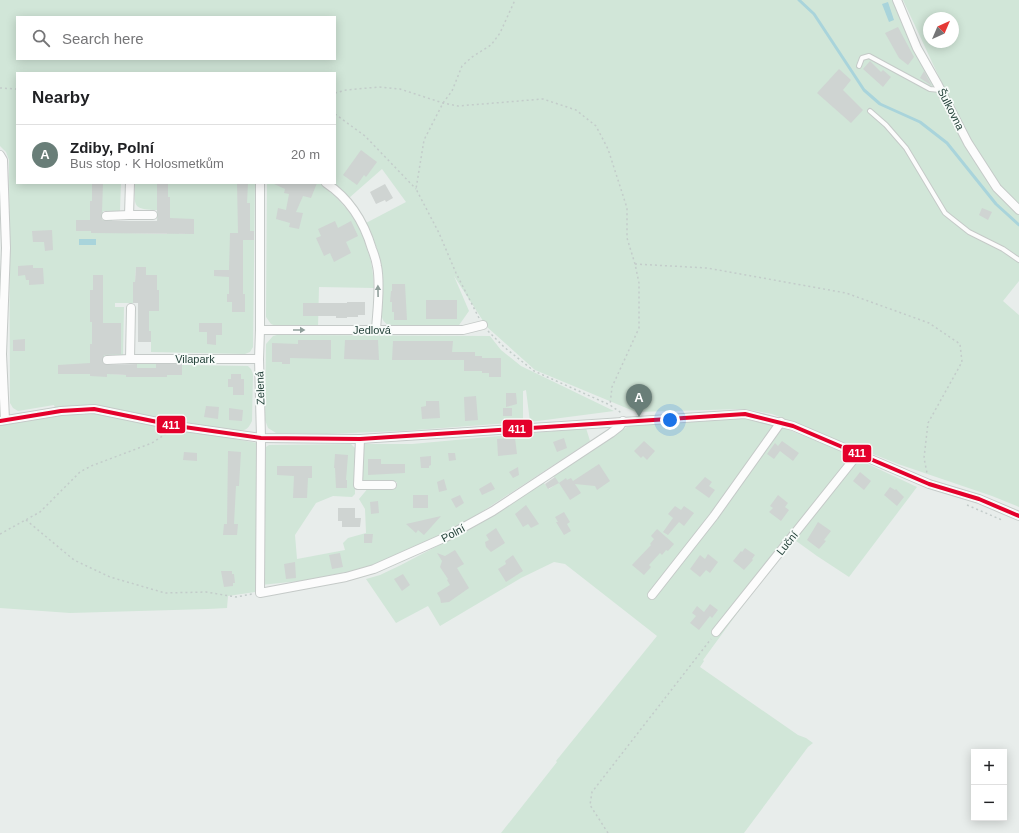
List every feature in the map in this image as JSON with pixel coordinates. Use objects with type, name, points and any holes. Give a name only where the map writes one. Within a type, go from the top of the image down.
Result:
[{"type":"street","name":"Šulkovna","points":[[897,0],[917,48],[941,90],[968,143],[997,188],[1019,210]]},
{"type":"street","points":[[0,155],[3,160],[1,354],[3,420],[60,411],[94,409],[177,426],[261,438],[360,439],[745,414],[781,422],[929,484],[979,499],[1019,516]]},
{"type":"street","points":[[129,215],[130,184]]},
{"type":"street","name":"Zelená","points":[[260,184],[260,330],[258,359],[261,438],[260,593]]},
{"type":"street","points":[[327,184],[340,194],[352,208],[367,232],[378,267],[376,330]]},
{"type":"street","points":[[106,216],[153,215]]},
{"type":"street","points":[[130,359],[131,308]]},
{"type":"street","name":"Jedlová","points":[[260,330],[463,330],[483,325]]},
{"type":"street","name":"Vilapark","points":[[107,360],[258,359]]},
{"type":"street","name":"Polní","points":[[260,593],[346,577],[374,569],[446,537],[493,511],[598,442],[620,426],[623,421]]},
{"type":"street","points":[[652,595],[714,516],[781,422]]},
{"type":"street","points":[[360,439],[358,485],[392,485]]},
{"type":"street","name":"Luční","points":[[716,632],[858,454]]},
{"type":"lane","points":[[859,66],[862,58],[869,56],[930,89],[941,90]]},
{"type":"lane","points":[[870,111],[886,125],[906,148],[945,212],[969,232],[1003,249],[1019,260]]},
{"type":"path","points":[[416,188],[424,140],[443,103],[452,91],[462,66],[472,57],[491,45],[500,33],[515,0]]},
{"type":"path","points":[[336,93],[346,90],[379,87],[400,89],[443,103],[458,106],[543,99],[576,110],[596,126],[608,149],[626,208],[627,238],[639,283],[639,328],[612,387],[610,406]]},
{"type":"path","points":[[0,88],[16,89]]},
{"type":"path","points":[[336,115],[365,136],[416,188],[440,233],[456,272],[483,325],[504,348],[534,370],[620,412],[623,421]]},
{"type":"path","points":[[635,264],[707,268],[846,293],[930,323],[960,344],[962,362],[928,423],[924,458],[929,484]]},
{"type":"path","points":[[0,534],[40,512],[80,472],[91,466],[152,443],[177,426]]},
{"type":"path","points":[[962,503],[1005,520]]},
{"type":"path","points":[[26,520],[74,560],[110,578],[165,593],[206,592],[236,597],[260,593]]},
{"type":"path","points":[[608,833],[590,805],[592,792],[716,632]]},
{"type":"green space","points":[[0,0],[893,0],[906,33],[935,84],[941,101],[975,154],[925,48],[959,48],[959,12],[923,12],[923,43],[903,0],[1019,0],[1019,281],[1003,301],[1019,315],[1019,507],[992,496],[898,464],[772,414],[744,409],[636,412],[535,370],[487,327],[454,276],[469,311],[457,328],[389,326],[383,320],[381,313],[382,273],[379,258],[375,243],[366,223],[406,202],[382,169],[349,198],[333,184],[336,184],[336,72],[16,72],[16,184],[121,184],[120,211],[103,211],[102,220],[112,220],[112,233],[118,233],[118,231],[127,233],[167,234],[167,232],[179,232],[179,234],[185,234],[185,221],[157,221],[157,210],[143,209],[136,205],[135,184],[255,184],[253,347],[250,352],[245,354],[151,352],[151,332],[138,316],[157,290],[146,275],[146,267],[136,267],[135,282],[133,282],[133,303],[115,303],[115,307],[124,307],[123,357],[103,357],[103,364],[110,364],[111,374],[126,375],[126,377],[142,377],[142,368],[137,368],[137,364],[156,364],[156,368],[151,377],[182,375],[182,365],[248,366],[253,374],[252,421],[248,428],[240,431],[234,431],[89,405],[55,408],[54,405],[18,411],[13,408],[10,403],[9,160],[6,152],[0,146]]},
{"type":"green space","points":[[267,184],[321,184],[344,206],[360,229],[370,256],[374,288],[319,287],[318,327],[276,326],[271,324],[266,317]]},
{"type":"green space","points":[[273,336],[490,336],[501,350],[521,366],[614,411],[530,422],[526,390],[523,391],[523,422],[402,431],[326,434],[276,433],[268,428],[265,420],[266,344]]},
{"type":"green space","points":[[95,414],[258,443],[260,447],[255,592],[228,596],[227,608],[70,613],[0,608],[0,425],[50,416]]},
{"type":"green space","points":[[750,418],[772,423],[838,450],[917,487],[849,577],[792,538],[703,660],[704,661],[700,667],[798,735],[813,743],[808,747],[744,833],[501,833],[557,762],[556,761],[657,636],[565,564],[554,562],[521,578],[440,626],[428,606],[396,623],[366,579],[380,575],[401,565],[481,523],[543,482],[549,489],[558,483],[553,475],[627,427],[635,424]]},
{"type":"green space","points":[[586,428],[590,441],[480,513],[441,535],[363,569],[300,581],[261,585],[266,447],[269,445],[351,444],[355,448],[355,494],[352,497],[333,496],[316,503],[295,535],[297,559],[345,550],[343,543],[348,538],[366,533],[365,509],[359,499],[369,487],[397,487],[397,482],[363,482],[360,479],[361,444],[412,444]]},
{"type":"water","points":[[888,2],[894,20],[889,22],[882,4]]},
{"type":"water","points":[[79,239],[96,239],[96,245],[79,245]]},
{"type":"building","points":[[898,27],[914,57],[908,65],[899,58],[885,33]]},
{"type":"building","points":[[870,61],[881,72],[883,70],[891,77],[883,87],[863,69]]},
{"type":"building","points":[[839,69],[851,80],[843,90],[863,110],[851,123],[817,93]]},
{"type":"building","points":[[924,71],[932,86],[920,78]]},
{"type":"building","points":[[361,150],[377,162],[366,177],[364,175],[357,185],[343,175]]},
{"type":"building","points":[[92,184],[103,184],[102,220],[157,221],[157,184],[168,184],[168,197],[170,197],[170,218],[194,219],[194,234],[91,233],[91,231],[76,231],[76,220],[90,220],[90,201],[92,201]]},
{"type":"building","points":[[237,184],[248,184],[247,203],[250,203],[250,231],[254,231],[254,240],[243,240],[243,294],[245,294],[245,312],[232,312],[232,302],[227,302],[227,294],[229,294],[229,277],[214,276],[214,270],[229,270],[230,233],[238,233]]},
{"type":"building","points":[[274,184],[317,184],[311,198],[303,196],[296,212],[303,213],[299,229],[289,227],[290,223],[276,219],[278,208],[286,210],[289,194],[284,193],[285,189]]},
{"type":"building","points":[[385,184],[393,198],[386,202],[385,200],[376,204],[370,192]]},
{"type":"building","points":[[982,208],[992,212],[988,220],[979,215]]},
{"type":"building","points":[[335,221],[338,228],[351,221],[358,236],[346,242],[351,253],[334,262],[330,253],[324,256],[316,238],[321,236],[318,229]]},
{"type":"building","points":[[52,230],[53,250],[45,251],[44,242],[33,242],[32,231]]},
{"type":"building","points":[[33,265],[33,268],[43,268],[44,284],[29,285],[29,280],[26,280],[25,275],[18,276],[18,266]]},
{"type":"building","points":[[136,267],[146,267],[146,275],[157,275],[159,311],[149,311],[149,331],[151,331],[151,342],[138,342],[138,303],[133,303],[133,282],[135,282]]},
{"type":"building","points":[[93,275],[103,275],[103,323],[121,323],[121,354],[104,355],[102,360],[103,363],[107,365],[137,364],[137,368],[156,368],[156,364],[182,364],[182,375],[167,375],[167,377],[126,377],[126,375],[107,374],[107,377],[90,376],[90,374],[58,374],[58,365],[90,363],[92,322],[90,322],[90,290],[93,290]]},
{"type":"building","points":[[392,284],[405,284],[407,320],[394,320],[392,302],[390,302]]},
{"type":"building","points":[[426,300],[457,300],[457,319],[426,319]]},
{"type":"building","points":[[365,302],[365,315],[347,318],[336,318],[336,316],[303,316],[303,303]]},
{"type":"building","points":[[199,323],[222,323],[222,335],[216,335],[216,345],[207,344],[207,332],[199,332]]},
{"type":"building","points":[[25,339],[25,351],[13,351],[13,340]]},
{"type":"building","points":[[298,340],[331,340],[331,359],[290,358],[290,364],[272,362],[272,343],[298,344]]},
{"type":"building","points":[[345,340],[378,340],[379,360],[344,359]]},
{"type":"building","points":[[393,341],[453,341],[452,352],[475,352],[475,356],[482,356],[482,358],[501,358],[501,377],[489,377],[489,373],[482,373],[482,371],[464,371],[464,360],[392,360]]},
{"type":"building","points":[[231,374],[241,374],[241,379],[244,379],[244,395],[233,395],[233,387],[228,387],[228,379],[231,379]]},
{"type":"building","points":[[506,393],[516,393],[517,404],[506,407]]},
{"type":"building","points":[[476,396],[478,420],[465,421],[464,397]]},
{"type":"building","points":[[426,401],[439,401],[440,418],[422,419],[421,407],[426,406]]},
{"type":"building","points":[[206,406],[219,407],[218,419],[204,417]]},
{"type":"building","points":[[229,408],[243,410],[242,421],[229,420]]},
{"type":"building","points":[[503,408],[512,408],[512,416],[503,416]]},
{"type":"building","points":[[515,438],[517,454],[498,456],[497,439]]},
{"type":"building","points":[[564,438],[567,448],[557,452],[553,442]]},
{"type":"building","points":[[644,441],[655,451],[647,460],[643,456],[641,458],[634,451]]},
{"type":"building","points":[[782,441],[799,453],[793,461],[780,451],[774,459],[767,454],[775,443],[778,446]]},
{"type":"building","points":[[228,451],[241,452],[239,486],[236,486],[234,524],[238,524],[237,535],[223,535],[224,524],[227,524]]},
{"type":"building","points":[[184,452],[197,453],[197,461],[183,460]]},
{"type":"building","points":[[448,453],[455,453],[456,460],[449,461]]},
{"type":"building","points":[[335,454],[348,455],[346,480],[347,488],[336,488],[334,468]]},
{"type":"building","points":[[431,456],[431,465],[429,468],[421,468],[420,457]]},
{"type":"building","points":[[368,459],[381,459],[381,464],[405,464],[405,473],[368,475]]},
{"type":"building","points":[[599,464],[610,481],[597,490],[595,486],[575,484],[581,493],[570,500],[559,483],[566,478],[567,480],[571,478],[573,481]]},
{"type":"building","points":[[277,466],[312,466],[312,478],[308,478],[307,498],[293,498],[294,476],[277,475]]},
{"type":"building","points":[[518,467],[519,475],[513,478],[509,472]]},
{"type":"building","points":[[860,472],[871,481],[864,490],[853,481]]},
{"type":"building","points":[[555,477],[559,483],[548,489],[545,484]]},
{"type":"building","points":[[705,477],[712,482],[709,486],[715,490],[709,498],[695,488]]},
{"type":"building","points":[[444,479],[447,490],[439,492],[437,482]]},
{"type":"building","points":[[491,482],[495,489],[482,495],[479,489]]},
{"type":"building","points":[[890,487],[895,490],[896,489],[904,497],[897,506],[884,495]]},
{"type":"building","points":[[413,495],[428,495],[428,508],[413,508]]},
{"type":"building","points":[[460,495],[464,503],[456,508],[451,499]]},
{"type":"building","points":[[778,495],[788,503],[785,507],[789,510],[781,521],[769,512],[773,508],[770,506]]},
{"type":"building","points":[[378,501],[379,513],[371,514],[370,502]]},
{"type":"building","points":[[526,505],[539,524],[531,528],[528,524],[523,527],[515,514]]},
{"type":"building","points":[[675,506],[681,510],[684,506],[694,513],[684,526],[679,522],[668,535],[663,532],[673,518],[668,514]]},
{"type":"building","points":[[338,508],[355,508],[355,518],[361,518],[360,527],[342,527],[342,521],[338,521]]},
{"type":"building","points":[[564,512],[570,522],[567,524],[571,531],[564,535],[556,522],[558,522],[555,517]]},
{"type":"building","points":[[441,516],[424,535],[418,530],[416,533],[406,524]]},
{"type":"building","points":[[818,522],[831,531],[824,540],[826,541],[819,549],[807,540]]},
{"type":"building","points":[[496,528],[505,543],[491,552],[486,547],[485,542],[489,540],[486,535]]},
{"type":"building","points":[[657,529],[674,544],[662,555],[660,553],[649,565],[651,567],[644,575],[632,565],[651,545],[650,544],[654,539],[651,536]]},
{"type":"building","points":[[364,534],[373,534],[372,543],[364,543]]},
{"type":"building","points":[[745,548],[755,555],[752,559],[753,560],[744,570],[733,561]]},
{"type":"building","points":[[455,550],[464,564],[457,568],[469,588],[449,602],[441,603],[437,593],[450,585],[440,567],[442,561],[437,553],[445,556]]},
{"type":"building","points":[[340,553],[343,567],[332,569],[329,555]]},
{"type":"building","points":[[708,554],[718,562],[710,573],[706,570],[700,577],[690,569],[700,555],[705,559]]},
{"type":"building","points":[[513,555],[523,571],[506,582],[498,569],[506,564],[505,561]]},
{"type":"building","points":[[295,562],[296,578],[286,579],[284,564]]},
{"type":"building","points":[[221,571],[232,571],[232,574],[234,574],[235,583],[233,583],[233,586],[224,587]]},
{"type":"building","points":[[403,574],[410,585],[402,591],[394,579]]},
{"type":"building","points":[[710,604],[718,610],[712,618],[710,616],[699,630],[690,623],[696,616],[692,613],[697,606],[704,612]]},
{"type":"waterway","points":[[799,0],[814,14],[864,90],[880,104],[920,122],[947,143],[996,204],[1019,225]]},
{"type":"transit line","name":"411","points":[[0,421],[61,411],[94,409],[177,426],[261,438],[360,439],[745,414],[793,426],[929,484],[979,499],[1019,516]]},
{"type":"place","name":"Zdiby, Polní","points":[[639,417]]}]
